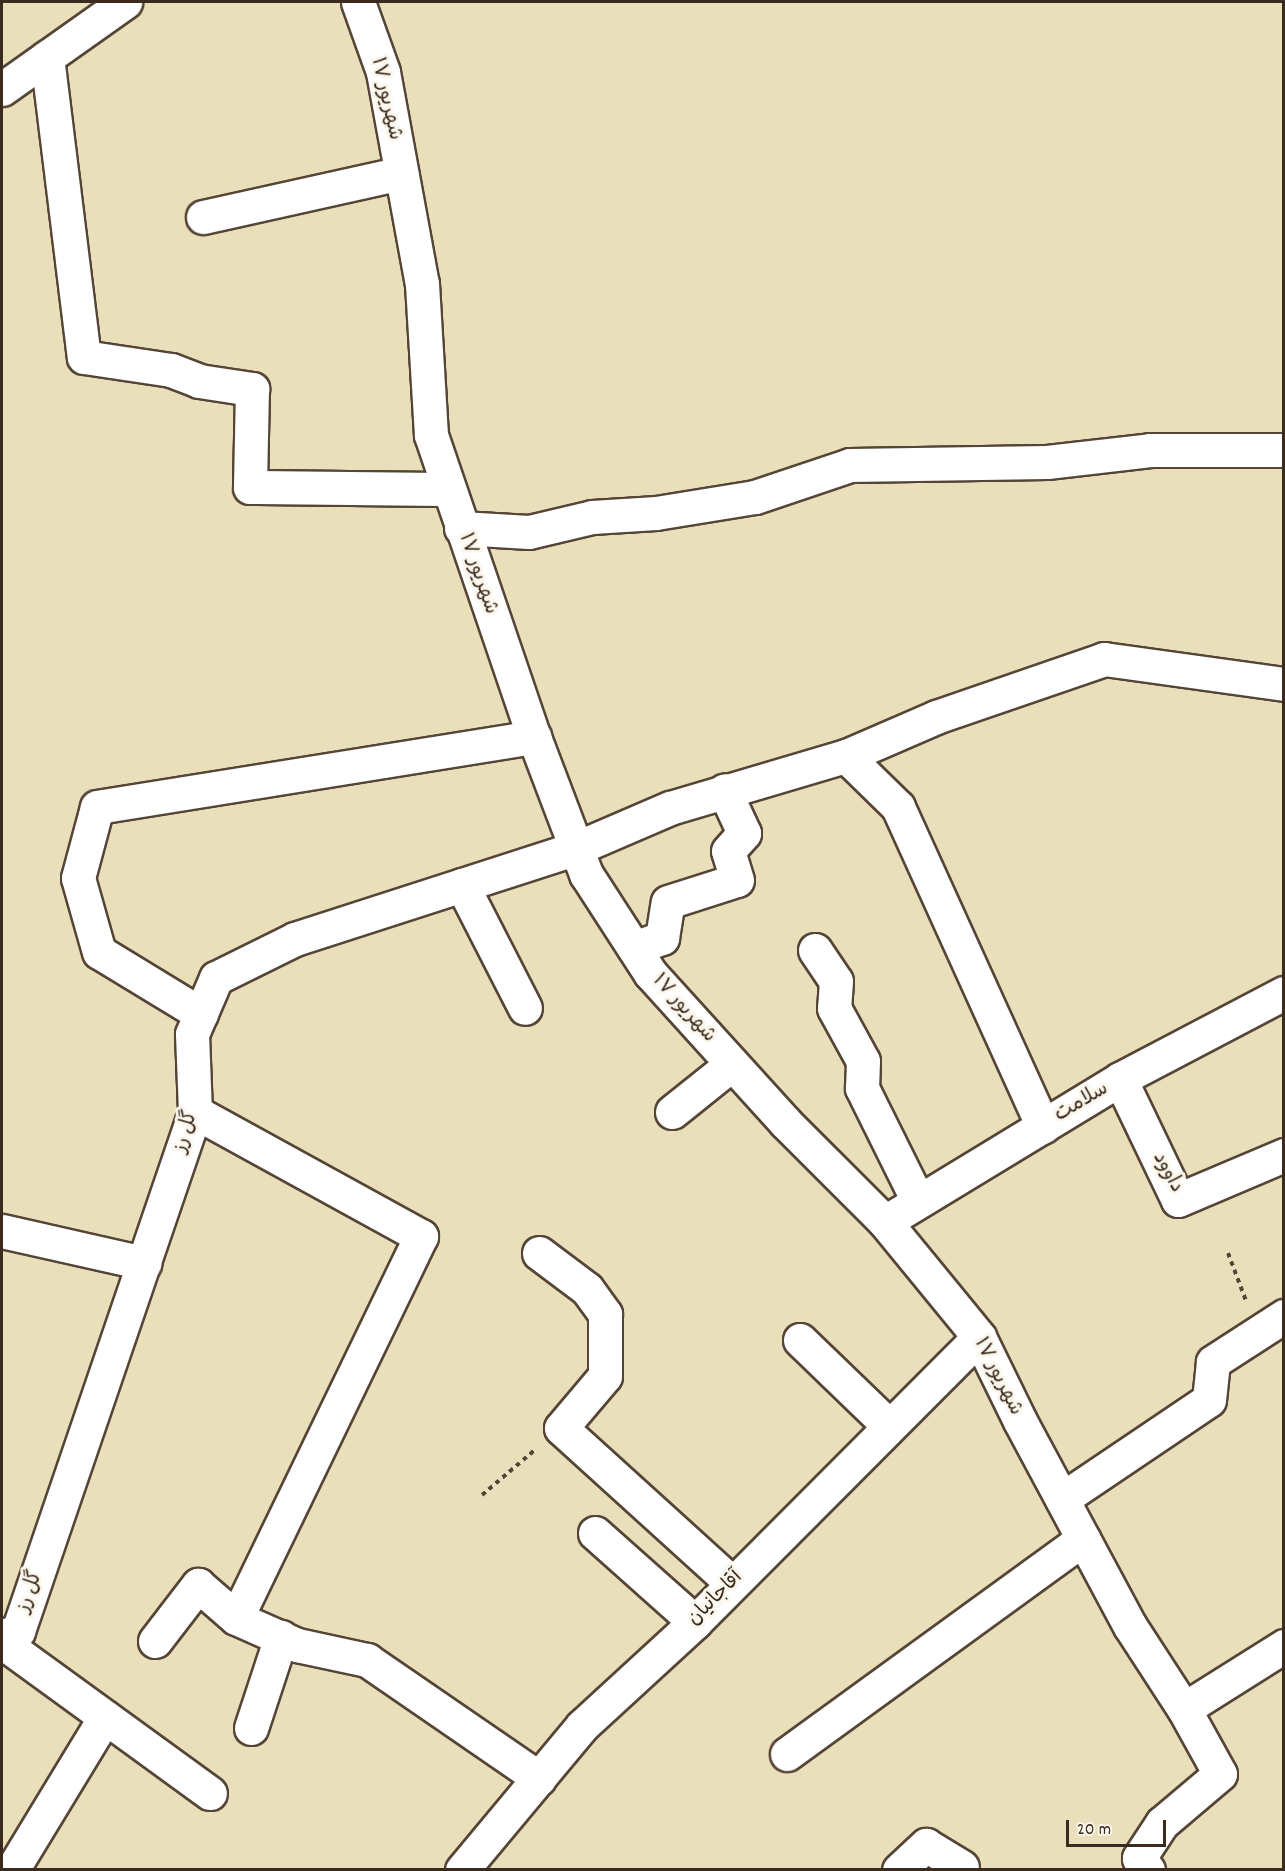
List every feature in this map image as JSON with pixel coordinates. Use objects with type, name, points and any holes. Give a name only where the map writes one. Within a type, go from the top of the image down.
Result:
[{"type":"street","points":[[2,89],[125,2]]},
{"type":"street","name":"۱۷ شهریور","points":[[358,2],[382,72],[422,284],[431,435],[534,736],[586,874],[650,973],[786,1123],[885,1222],[979,1337],[1130,1626],[1184,1709],[1220,1774],[1162,1823],[1139,1858],[1148,1869]]},
{"type":"street","points":[[47,57],[84,357],[171,370],[199,381],[252,388],[250,487],[448,489]]},
{"type":"street","points":[[203,217],[401,173]]},
{"type":"street","points":[[461,528],[529,532],[592,517],[656,513],[744,499],[850,465],[1047,462],[1150,450],[1284,450]]},
{"type":"street","name":"گل رز","points":[[2,1636],[18,1631],[195,1112],[192,1034],[216,978],[295,939],[577,848],[670,808],[724,790],[768,780],[846,756],[936,717],[1104,659],[1284,684]]},
{"type":"street","points":[[201,1014],[99,952],[78,878],[97,807],[534,736]]},
{"type":"street","points":[[846,756],[898,807],[1042,1127]]},
{"type":"street","points":[[634,948],[662,938],[668,902],[737,880],[729,851],[744,833],[724,790]]},
{"type":"street","points":[[462,885],[525,1008]]},
{"type":"street","points":[[815,950],[836,981],[834,1008],[863,1061],[862,1088],[918,1201]]},
{"type":"street","name":"سلامت","points":[[885,1222],[1120,1079],[1284,993]]},
{"type":"street","points":[[672,1112],[732,1064]]},
{"type":"street","name":"داوود","points":[[1120,1079],[1178,1200],[1284,1155]]},
{"type":"street","points":[[195,1112],[421,1236],[236,1618]]},
{"type":"street","points":[[2,1231],[144,1263]]},
{"type":"street","points":[[538,1253],[586,1289],[605,1314],[605,1376],[561,1428],[732,1583]]},
{"type":"street","points":[[1062,1499],[1209,1400],[1213,1362],[1271,1324]]},
{"type":"street","name":"آقاجانیان","points":[[462,1869],[582,1726],[695,1622],[979,1337]]},
{"type":"street","points":[[800,1340],[889,1426]]},
{"type":"street","points":[[595,1533],[695,1622]]},
{"type":"street","points":[[787,1754],[1083,1539]]},
{"type":"street","points":[[155,1641],[198,1585],[236,1618],[297,1645],[368,1660],[539,1778]]},
{"type":"street","points":[[251,1728],[281,1637]]},
{"type":"street","points":[[2,1642],[210,1793]]},
{"type":"street","points":[[1184,1709],[1284,1646]]},
{"type":"street","points":[[12,1869],[105,1718]]},
{"type":"street","points":[[899,1869],[926,1845],[962,1867]]},
{"type":"path","points":[[1228,1253],[1271,1324]]},
{"type":"path","points":[[482,1495],[561,1428]]}]
